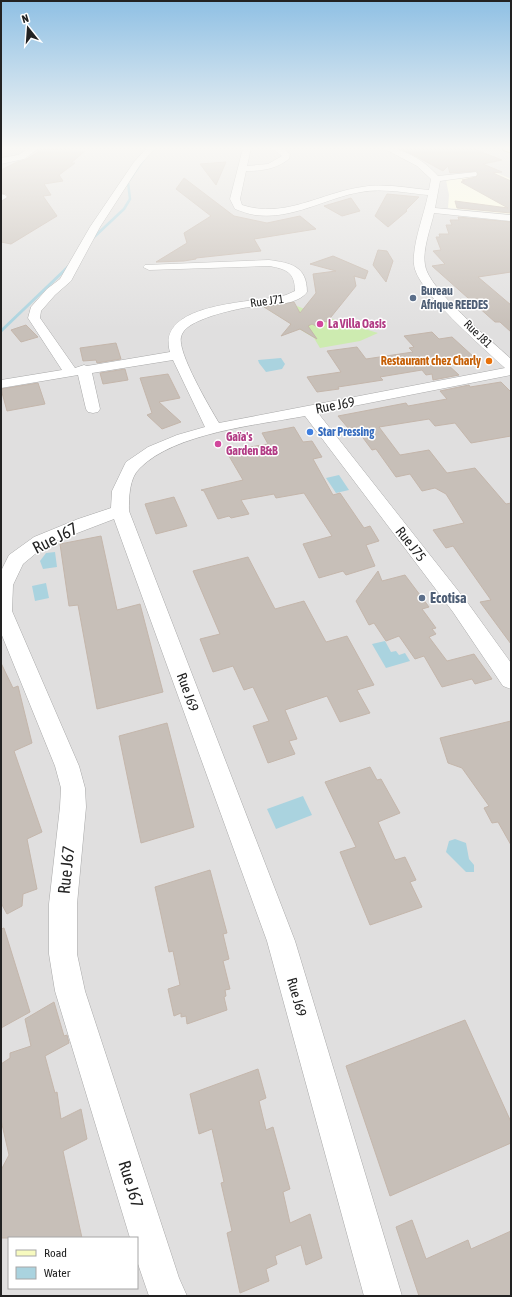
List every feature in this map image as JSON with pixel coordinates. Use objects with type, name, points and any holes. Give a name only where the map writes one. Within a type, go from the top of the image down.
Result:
[{"type":"street","points":[[70,371],[34,318],[35,310],[51,292],[65,281],[95,226],[107,209]]},
{"type":"street","points":[[242,209],[253,212],[275,212],[294,209]]},
{"type":"street","points":[[430,210],[511,218]]},
{"type":"street","name":"Rue J81","points":[[430,210],[420,251],[419,265],[427,282],[439,298],[511,366]]},
{"type":"street","name":"Rue J71","points":[[150,267],[269,263],[285,266],[294,270],[299,276],[302,284],[301,292],[290,298],[214,310],[192,319],[176,331],[173,339],[177,355],[214,429]]},
{"type":"street","points":[[1,384],[70,371],[177,355]]},
{"type":"street","points":[[84,369],[93,409]]},
{"type":"street","name":"Rue J69","points":[[383,1296],[280,941],[120,511],[120,491],[132,466],[154,450],[183,438],[214,429],[511,371]]},
{"type":"street","name":"Rue J75","points":[[308,410],[460,607],[511,680]]},
{"type":"street","name":"Rue J67","points":[[120,511],[84,523],[40,541],[16,560],[3,585],[2,611],[67,766],[73,788],[73,807],[63,904],[63,954],[70,991],[160,1279],[168,1296]]},
{"type":"shaded area","points":[[1,209],[511,209],[511,1296],[1,1296]]},
{"type":"shaded area","points":[[454,209],[511,209],[511,214]]},
{"type":"green space","name":"La Villa Oasis","points":[[286,302],[332,319],[378,333],[360,341],[320,348],[314,338],[259,304]]},
{"type":"water","points":[[281,358],[285,364],[282,369],[266,372],[258,360]]},
{"type":"water","points":[[339,475],[349,490],[336,493],[326,478]]},
{"type":"water","points":[[55,552],[57,567],[43,569],[40,561],[46,553]]},
{"type":"water","points":[[46,583],[49,598],[35,601],[32,586]]},
{"type":"water","points":[[385,641],[391,652],[396,651],[399,655],[405,653],[410,661],[386,668],[372,644]]},
{"type":"water","points":[[303,796],[312,815],[276,829],[267,809]]},
{"type":"water","points":[[455,839],[466,843],[469,859],[474,865],[474,872],[466,872],[446,852],[449,841]]},
{"type":"building","points":[[1,209],[52,209],[57,216],[11,244],[1,242]]},
{"type":"building","points":[[201,209],[224,209],[234,216],[267,223],[300,216],[316,229],[254,239],[261,251],[196,258],[184,261],[156,262],[187,243],[184,233],[211,216]]},
{"type":"building","points":[[329,209],[358,209],[360,211],[342,216]]},
{"type":"building","points":[[379,209],[407,209],[407,211],[388,227],[375,216]]},
{"type":"building","points":[[463,209],[511,209],[511,213]]},
{"type":"building","points":[[458,217],[511,222],[511,272],[478,277],[511,305],[511,332],[500,322],[495,322],[432,266],[445,264],[433,251],[441,250],[436,237],[440,237],[439,234],[449,234],[446,225],[452,225],[450,220],[459,220]]},
{"type":"building","points":[[378,250],[387,251],[393,261],[386,282],[373,265]]},
{"type":"building","points":[[333,256],[368,271],[365,279],[354,276],[356,286],[327,322],[323,321],[316,326],[312,324],[308,326],[317,339],[300,329],[281,336],[291,324],[264,307],[294,302],[300,313],[316,293],[313,274],[336,271],[310,264]]},
{"type":"building","points":[[26,325],[38,337],[21,342],[11,330]]},
{"type":"building","points":[[432,332],[439,339],[452,337],[475,358],[446,363],[459,375],[433,380],[432,374],[426,375],[422,370],[380,377],[383,380],[317,392],[307,377],[341,372],[327,351],[357,347],[366,359],[413,352],[409,348],[414,347],[404,336]]},
{"type":"building","points":[[116,343],[121,359],[97,363],[96,360],[83,361],[80,348]]},
{"type":"building","points":[[125,369],[128,380],[103,384],[100,373]]},
{"type":"building","points":[[168,374],[180,398],[159,402],[181,422],[162,429],[147,415],[152,413],[140,378]]},
{"type":"building","points":[[501,382],[511,392],[511,436],[471,443],[455,423],[435,426],[429,419],[379,427],[400,455],[429,450],[447,473],[475,468],[506,504],[511,503],[511,644],[480,602],[491,600],[453,546],[446,548],[433,530],[464,523],[446,494],[435,488],[422,491],[410,474],[396,477],[376,449],[372,450],[355,427],[348,428],[338,416],[406,403],[408,406],[447,399],[440,391],[469,385],[470,387]]},
{"type":"building","points":[[38,383],[45,404],[7,411],[1,389]]},
{"type":"building","points":[[294,427],[303,442],[312,441],[322,457],[313,459],[333,495],[340,493],[364,528],[370,526],[379,541],[366,545],[375,566],[346,575],[343,571],[319,578],[303,544],[332,536],[304,493],[276,498],[274,494],[241,500],[249,514],[231,518],[229,516],[218,519],[204,491],[201,490],[243,480],[226,451],[268,444],[262,433]]},
{"type":"building","points":[[174,497],[187,526],[156,534],[145,504]]},
{"type":"building","points":[[101,536],[117,610],[140,604],[163,692],[97,709],[78,605],[69,606],[60,544]]},
{"type":"building","points":[[248,557],[275,609],[304,601],[326,642],[347,636],[374,685],[357,690],[370,713],[340,722],[327,696],[285,710],[297,739],[289,741],[295,754],[268,763],[253,726],[269,721],[253,687],[244,690],[233,666],[213,672],[200,639],[220,634],[193,571]]},
{"type":"building","points":[[378,571],[382,581],[405,575],[429,607],[422,609],[436,628],[432,629],[436,634],[429,637],[447,661],[474,654],[492,679],[475,684],[472,679],[442,687],[424,656],[415,659],[399,636],[386,641],[374,623],[369,625],[356,601]]},
{"type":"building","points":[[1,663],[13,688],[18,686],[32,743],[14,751],[42,832],[27,839],[37,889],[23,894],[22,906],[7,914],[1,903]]},
{"type":"building","points":[[511,721],[511,845],[498,822],[492,823],[484,808],[489,806],[462,768],[448,763],[440,738]]},
{"type":"building","points":[[167,723],[194,827],[141,843],[119,736]]},
{"type":"building","points":[[370,767],[377,780],[381,779],[400,813],[378,822],[395,860],[405,857],[416,880],[410,882],[422,907],[370,925],[340,852],[356,847],[325,782]]},
{"type":"building","points":[[210,870],[227,933],[223,934],[229,959],[223,961],[230,989],[225,990],[226,996],[224,997],[227,1010],[187,1024],[186,1016],[181,1017],[181,1013],[174,1016],[168,989],[180,985],[173,951],[169,952],[155,887]]},
{"type":"building","points":[[4,928],[30,1012],[1,1028],[1,929]]},
{"type":"building","points":[[54,1002],[64,1036],[67,1035],[69,1043],[45,1056],[55,1093],[57,1092],[61,1119],[81,1109],[87,1139],[63,1151],[82,1237],[1,1238],[1,1170],[9,1155],[1,1120],[1,1064],[10,1058],[10,1053],[31,1046],[25,1019]]},
{"type":"building","points":[[465,1020],[511,1122],[511,1143],[390,1196],[346,1066]]},
{"type":"building","points":[[258,1069],[266,1098],[259,1101],[266,1130],[273,1127],[290,1189],[283,1192],[290,1223],[310,1214],[322,1258],[306,1265],[301,1245],[275,1256],[277,1264],[266,1269],[269,1281],[240,1293],[227,1233],[232,1231],[221,1183],[224,1182],[212,1129],[199,1134],[190,1094]]},
{"type":"building","points":[[412,1220],[426,1259],[468,1240],[471,1249],[511,1231],[511,1296],[419,1296],[396,1227]]},
{"type":"waterway","points":[[92,239],[124,209]]},
{"type":"waterway","points":[[1,331],[70,265]]},
{"type":"place","name":"Bureau Afrique REEDES","points":[[413,298]]},
{"type":"place","name":"La Villa Oasis","points":[[320,324]]},
{"type":"place","name":"Restaurant chez Charly","points":[[489,361]]},
{"type":"place","name":"Star Pressing","points":[[310,432]]},
{"type":"place","name":"Gaïa's Garden B&B","points":[[218,444]]},
{"type":"place","name":"Ecotisa","points":[[422,598]]}]
